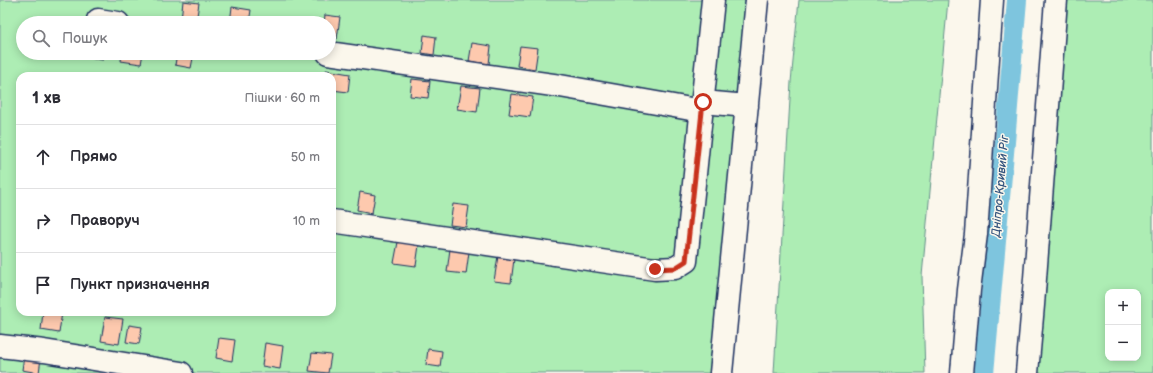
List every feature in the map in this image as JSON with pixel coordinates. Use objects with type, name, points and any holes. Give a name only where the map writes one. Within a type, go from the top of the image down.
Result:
[{"type":"street","points":[[336,221],[655,269],[675,268],[686,261],[713,0]]},
{"type":"street","points":[[721,373],[757,0]]},
{"type":"street","points":[[962,373],[969,290],[976,234],[992,0]]},
{"type":"street","points":[[1027,373],[1056,0]]},
{"type":"street","points":[[336,54],[702,107],[747,106]]},
{"type":"street","points":[[0,346],[44,351],[181,373]]},
{"type":"green space","points":[[0,0],[757,0],[721,373],[0,373]]},
{"type":"green space","points":[[799,0],[948,0],[922,276],[925,373],[774,373],[791,82]]},
{"type":"green space","points":[[1056,0],[1153,0],[1153,373],[1027,373]]},
{"type":"building","points":[[183,1],[199,3],[197,16],[181,16]]},
{"type":"building","points":[[232,7],[251,10],[250,16],[231,16]]},
{"type":"building","points":[[336,16],[340,17],[336,39]]},
{"type":"building","points":[[424,35],[436,37],[434,55],[422,53]]},
{"type":"building","points":[[472,43],[491,46],[489,64],[469,61]]},
{"type":"building","points":[[520,46],[538,48],[535,69],[517,66]]},
{"type":"building","points":[[121,60],[142,60],[141,64]]},
{"type":"building","points":[[176,60],[193,60],[191,68],[175,65]]},
{"type":"building","points":[[326,70],[350,74],[348,92],[336,90],[336,72],[326,72]]},
{"type":"building","points":[[412,79],[430,81],[428,98],[410,96]]},
{"type":"building","points":[[461,86],[480,88],[477,112],[457,109]]},
{"type":"building","points":[[512,94],[533,97],[530,117],[509,114]]},
{"type":"building","points":[[360,192],[375,195],[372,213],[357,210]]},
{"type":"building","points":[[453,204],[469,206],[466,227],[450,225]]},
{"type":"building","points":[[398,242],[419,245],[416,266],[394,263]]},
{"type":"building","points":[[450,249],[469,252],[466,274],[447,272]]},
{"type":"building","points":[[498,256],[514,259],[511,283],[494,281]]},
{"type":"building","points":[[43,316],[61,316],[59,333],[41,330]]},
{"type":"building","points":[[105,317],[123,319],[119,344],[101,341]]},
{"type":"building","points":[[129,325],[142,327],[139,344],[126,342]]},
{"type":"building","points":[[219,338],[235,340],[232,361],[216,358]]},
{"type":"building","points":[[265,343],[283,346],[280,369],[262,366]]},
{"type":"building","points":[[428,349],[442,351],[440,367],[426,365]]},
{"type":"building","points":[[312,353],[331,355],[328,373],[309,371]]},
{"type":"building","points":[[24,356],[41,358],[39,373],[22,370]]},
{"type":"waterway","name":"Дніпро-Кривий Ріг","points":[[984,373],[1017,0]]},
{"type":"route","points":[[655,269],[675,268],[686,261],[703,102]]}]
